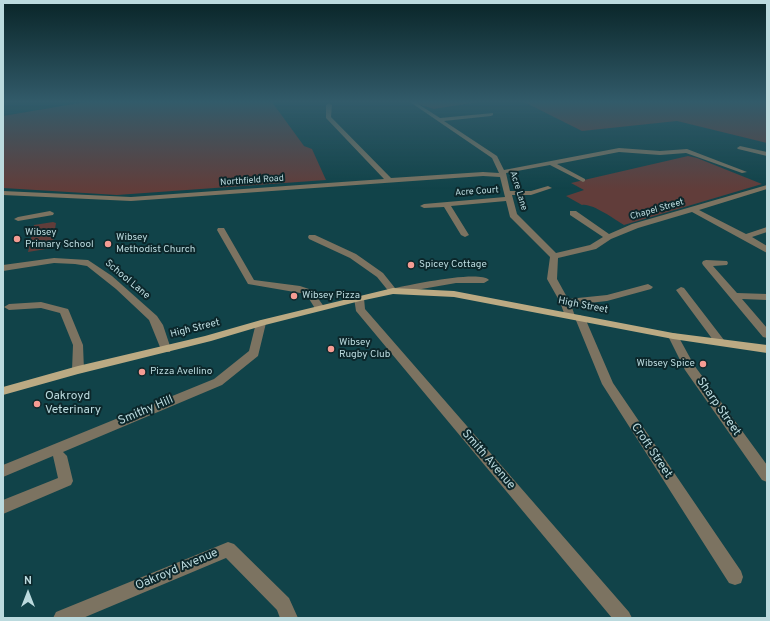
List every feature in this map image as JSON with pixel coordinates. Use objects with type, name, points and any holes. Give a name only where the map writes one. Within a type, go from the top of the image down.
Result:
[{"type":"main road","name":"High Street","points":[[3,391],[78,370],[207,339],[261,323],[358,298],[393,291],[454,294],[673,336],[767,349]]},
{"type":"street","points":[[342,131],[389,180]]},
{"type":"street","name":"Acre Lane","points":[[456,131],[495,157],[502,173],[513,215],[554,256]]},
{"type":"street","points":[[687,151],[701,147]]},
{"type":"street","points":[[740,148],[767,154]]},
{"type":"street","name":"Northfield Road","points":[[3,193],[52,208],[131,199],[502,173],[619,150],[660,153],[687,151]]},
{"type":"street","points":[[687,151],[744,172]]},
{"type":"street","points":[[553,164],[583,180]]},
{"type":"street","name":"Chapel Street","points":[[554,256],[593,247],[608,236],[636,226],[694,210],[767,187]]},
{"type":"street","name":"Acre Court","points":[[424,206],[531,193],[548,188]]},
{"type":"street","name":"Acre Court","points":[[446,204],[465,235]]},
{"type":"street","points":[[18,218],[52,208]]},
{"type":"street","points":[[694,210],[746,237],[767,250]]},
{"type":"street","points":[[573,213],[608,236]]},
{"type":"street","points":[[221,230],[251,282],[300,289],[309,292],[320,308]]},
{"type":"street","points":[[746,237],[767,230]]},
{"type":"street","points":[[312,237],[353,256],[380,274],[393,291]]},
{"type":"street","points":[[554,256],[552,279],[564,302],[575,317]]},
{"type":"street","name":"School Lane","points":[[3,268],[36,262],[63,260],[87,263],[106,276],[154,318],[166,349]]},
{"type":"street","points":[[724,263],[706,263],[767,335]]},
{"type":"street","name":"High Street","points":[[393,291],[456,280],[484,280]]},
{"type":"street","points":[[564,302],[587,302],[635,292],[648,287]]},
{"type":"street","points":[[681,290],[720,342]]},
{"type":"street","points":[[735,296],[767,297]]},
{"type":"street","name":"Smith Avenue","points":[[358,298],[360,309],[623,618]]},
{"type":"street","points":[[9,307],[41,305],[64,311],[78,345],[78,370]]},
{"type":"street","name":"Croft Street","points":[[575,317],[608,384],[735,576]]},
{"type":"street","name":"Smithy Hill","points":[[3,471],[218,382],[254,353],[261,323]]},
{"type":"street","name":"Sharp Street","points":[[673,336],[690,367],[767,476]]},
{"type":"street","points":[[3,507],[66,481],[60,456]]},
{"type":"street","name":"Oakroyd Avenue","points":[[62,618],[228,549],[283,604],[289,618]]},
{"type":"shaded area","points":[[3,131],[293,131],[304,146],[312,149],[326,180],[117,195],[3,188]]},
{"type":"shaded area","points":[[718,131],[767,131],[767,143]]},
{"type":"shaded area","points":[[688,156],[697,158],[762,184],[624,225],[591,206],[582,205],[566,196],[584,190],[571,183]]},
{"type":"shaded area","points":[[53,222],[56,223],[52,248],[28,252],[34,225]]},
{"type":"place","name":"Wibsey Primary School","points":[[17,239]]},
{"type":"place","name":"Wibsey Methodist Church","points":[[108,244]]},
{"type":"place","name":"Spicey Cottage","points":[[411,265]]},
{"type":"place","name":"Wibsey Pizza","points":[[294,296]]},
{"type":"place","name":"Wibsey Rugby Club","points":[[331,349]]},
{"type":"place","name":"Wibsey Spice","points":[[703,364]]},
{"type":"place","name":"Pizza Avellino","points":[[142,372]]},
{"type":"place","name":"Oakroyd Veterinary","points":[[37,404]]}]
